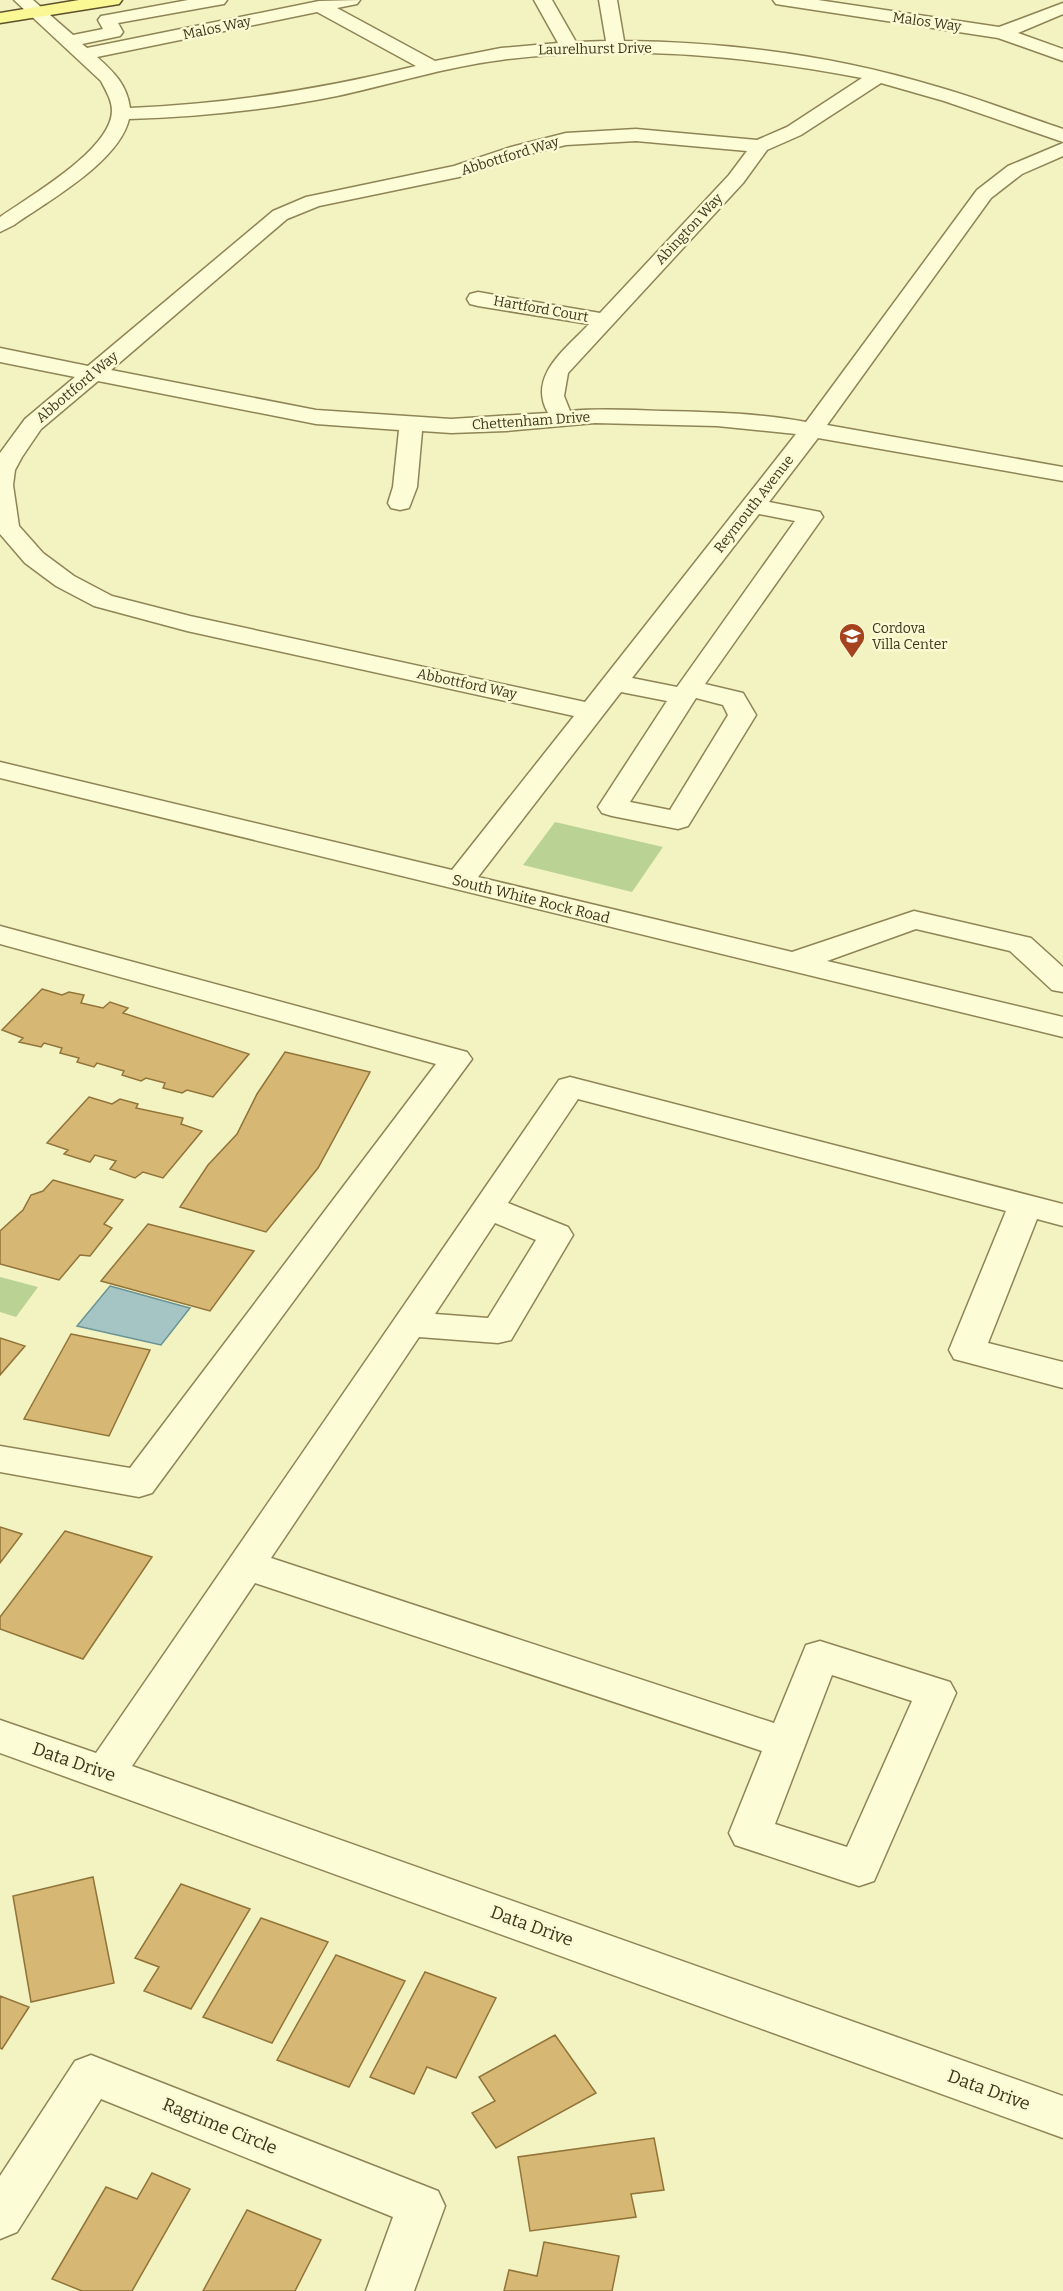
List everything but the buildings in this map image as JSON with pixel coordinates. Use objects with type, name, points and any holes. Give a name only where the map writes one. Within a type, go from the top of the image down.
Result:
[{"type":"main road","points":[[0,3],[113,0]]},
{"type":"main road","points":[[0,18],[26,4]]},
{"type":"street","points":[[75,48],[114,32],[107,20],[218,0]]},
{"type":"street","name":"Malos Way","points":[[75,48],[351,0]]},
{"type":"street","points":[[543,0],[570,48]]},
{"type":"street","points":[[608,0],[616,47]]},
{"type":"street","name":"Malos Way","points":[[782,0],[846,4],[1001,33],[1063,55]]},
{"type":"street","points":[[0,226],[89,162],[111,139],[121,114],[120,100],[114,85],[26,4]]},
{"type":"street","points":[[319,6],[431,66]]},
{"type":"street","points":[[1001,33],[1063,8]]},
{"type":"street","name":"Laurelhurst Drive","points":[[121,114],[202,110],[298,98],[431,66],[503,54],[570,48],[616,47],[691,50],[762,57],[877,77],[956,98],[1063,136]]},
{"type":"street","name":"Abington Way","points":[[564,419],[553,404],[553,382],[558,371],[736,179],[760,146],[794,130],[877,77]]},
{"type":"street","name":"Abbottford Way","points":[[591,711],[188,623],[103,601],[65,581],[34,558],[4,529],[1,485],[3,470],[33,424],[280,215],[313,201],[459,171],[518,151],[566,139],[636,135],[760,146]]},
{"type":"street","name":"Reymouth Avenue","points":[[459,881],[812,430],[984,195],[992,186],[1015,170],[1063,149]]},
{"type":"street","name":"Hartford Court","points":[[478,298],[604,320]]},
{"type":"street","name":"Chettenham Drive","points":[[0,355],[316,417],[411,425],[495,424],[595,416],[717,418],[773,423],[1063,474]]},
{"type":"street","points":[[400,503],[405,487],[411,425]]},
{"type":"street","points":[[613,683],[687,692],[733,699],[742,715],[678,820],[612,807],[687,692],[811,517],[753,506]]},
{"type":"street","name":"South White Rock Road","points":[[0,770],[1063,1028]]},
{"type":"street","points":[[794,962],[914,920],[1020,944],[1063,983]]},
{"type":"street","points":[[0,935],[456,1059],[139,1483],[0,1459]]},
{"type":"street","points":[[105,1773],[570,1087],[1063,1215]]},
{"type":"street","points":[[1026,1205],[967,1350],[1063,1375]]},
{"type":"street","points":[[410,1324],[498,1331],[556,1235],[488,1208]]},
{"type":"street","points":[[246,1565],[786,1743]]},
{"type":"street","points":[[820,1656],[936,1693],[859,1868],[750,1833],[786,1743],[820,1656]]},
{"type":"street","name":"Data Drive","points":[[0,1736],[1063,2117]]},
{"type":"street","name":"Ragtime Circle","points":[[0,2217],[92,2075],[421,2206],[390,2291]]},
{"type":"green space","points":[[555,822],[663,847],[632,892],[523,865]]},
{"type":"green space","points":[[0,1277],[38,1287],[16,1317],[0,1312]]},
{"type":"water","points":[[110,1286],[190,1308],[161,1345],[77,1326]]},
{"type":"place","name":"Cordova Villa Center","points":[[852,659]]}]
